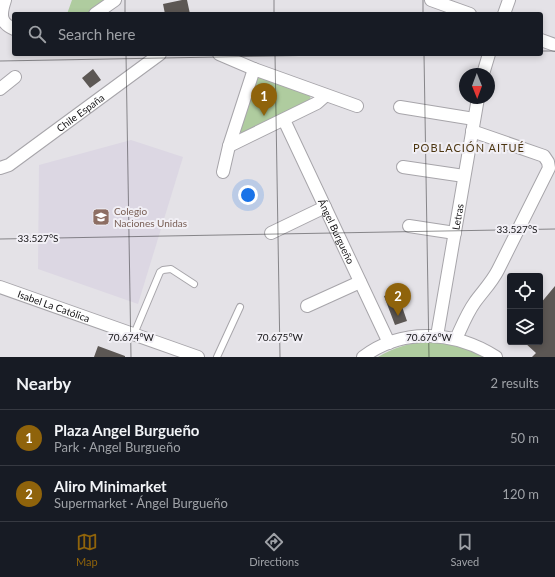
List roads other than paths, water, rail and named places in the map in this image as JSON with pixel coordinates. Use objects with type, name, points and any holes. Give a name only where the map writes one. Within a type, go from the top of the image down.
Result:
[{"type":"street","points":[[5,0],[0,14],[1,21],[5,26],[12,28]]},
{"type":"street","points":[[98,12],[115,0]]},
{"type":"street","points":[[431,0],[464,12]]},
{"type":"street","points":[[505,12],[509,0]]},
{"type":"street","points":[[543,41],[555,45]]},
{"type":"street","name":"Chile España","points":[[0,168],[8,165],[157,56]]},
{"type":"street","points":[[224,56],[325,96],[358,106]]},
{"type":"street","points":[[485,68],[488,56]]},
{"type":"street","points":[[223,172],[229,146],[254,69]]},
{"type":"street","points":[[0,89],[15,77]]},
{"type":"street","points":[[229,146],[318,103],[325,96]]},
{"type":"street","name":"Letras","points":[[438,336],[477,104]]},
{"type":"street","points":[[400,107],[474,118]]},
{"type":"street","name":"Ángel Burgueño","points":[[284,120],[389,343]]},
{"type":"street","points":[[456,339],[470,309],[493,280],[549,168],[548,162],[544,156],[472,131]]},
{"type":"street","points":[[403,167],[464,176]]},
{"type":"street","points":[[271,233],[325,207]]},
{"type":"street","points":[[409,226],[455,233]]},
{"type":"street","points":[[307,306],[360,282]]},
{"type":"street","name":"Isabel La Católica","points":[[0,287],[198,357]]},
{"type":"street","points":[[363,357],[377,348],[399,340],[412,337],[438,336],[456,339],[477,346],[496,357]]},
{"type":"lane","points":[[134,334],[160,272],[171,269],[194,284]]},
{"type":"lane","points":[[216,357],[240,307]]},
{"type":"place","name":"Plaza Angel Burgueño","points":[[264,116]]},
{"type":"place","name":"Colegio Naciones Unidas","points":[[101,217]]},
{"type":"place","name":"Aliro Minimarket","points":[[398,316]]},
{"type":"district","name":"POBLACIÓN AITUÉ","points":[[469,147]]}]
